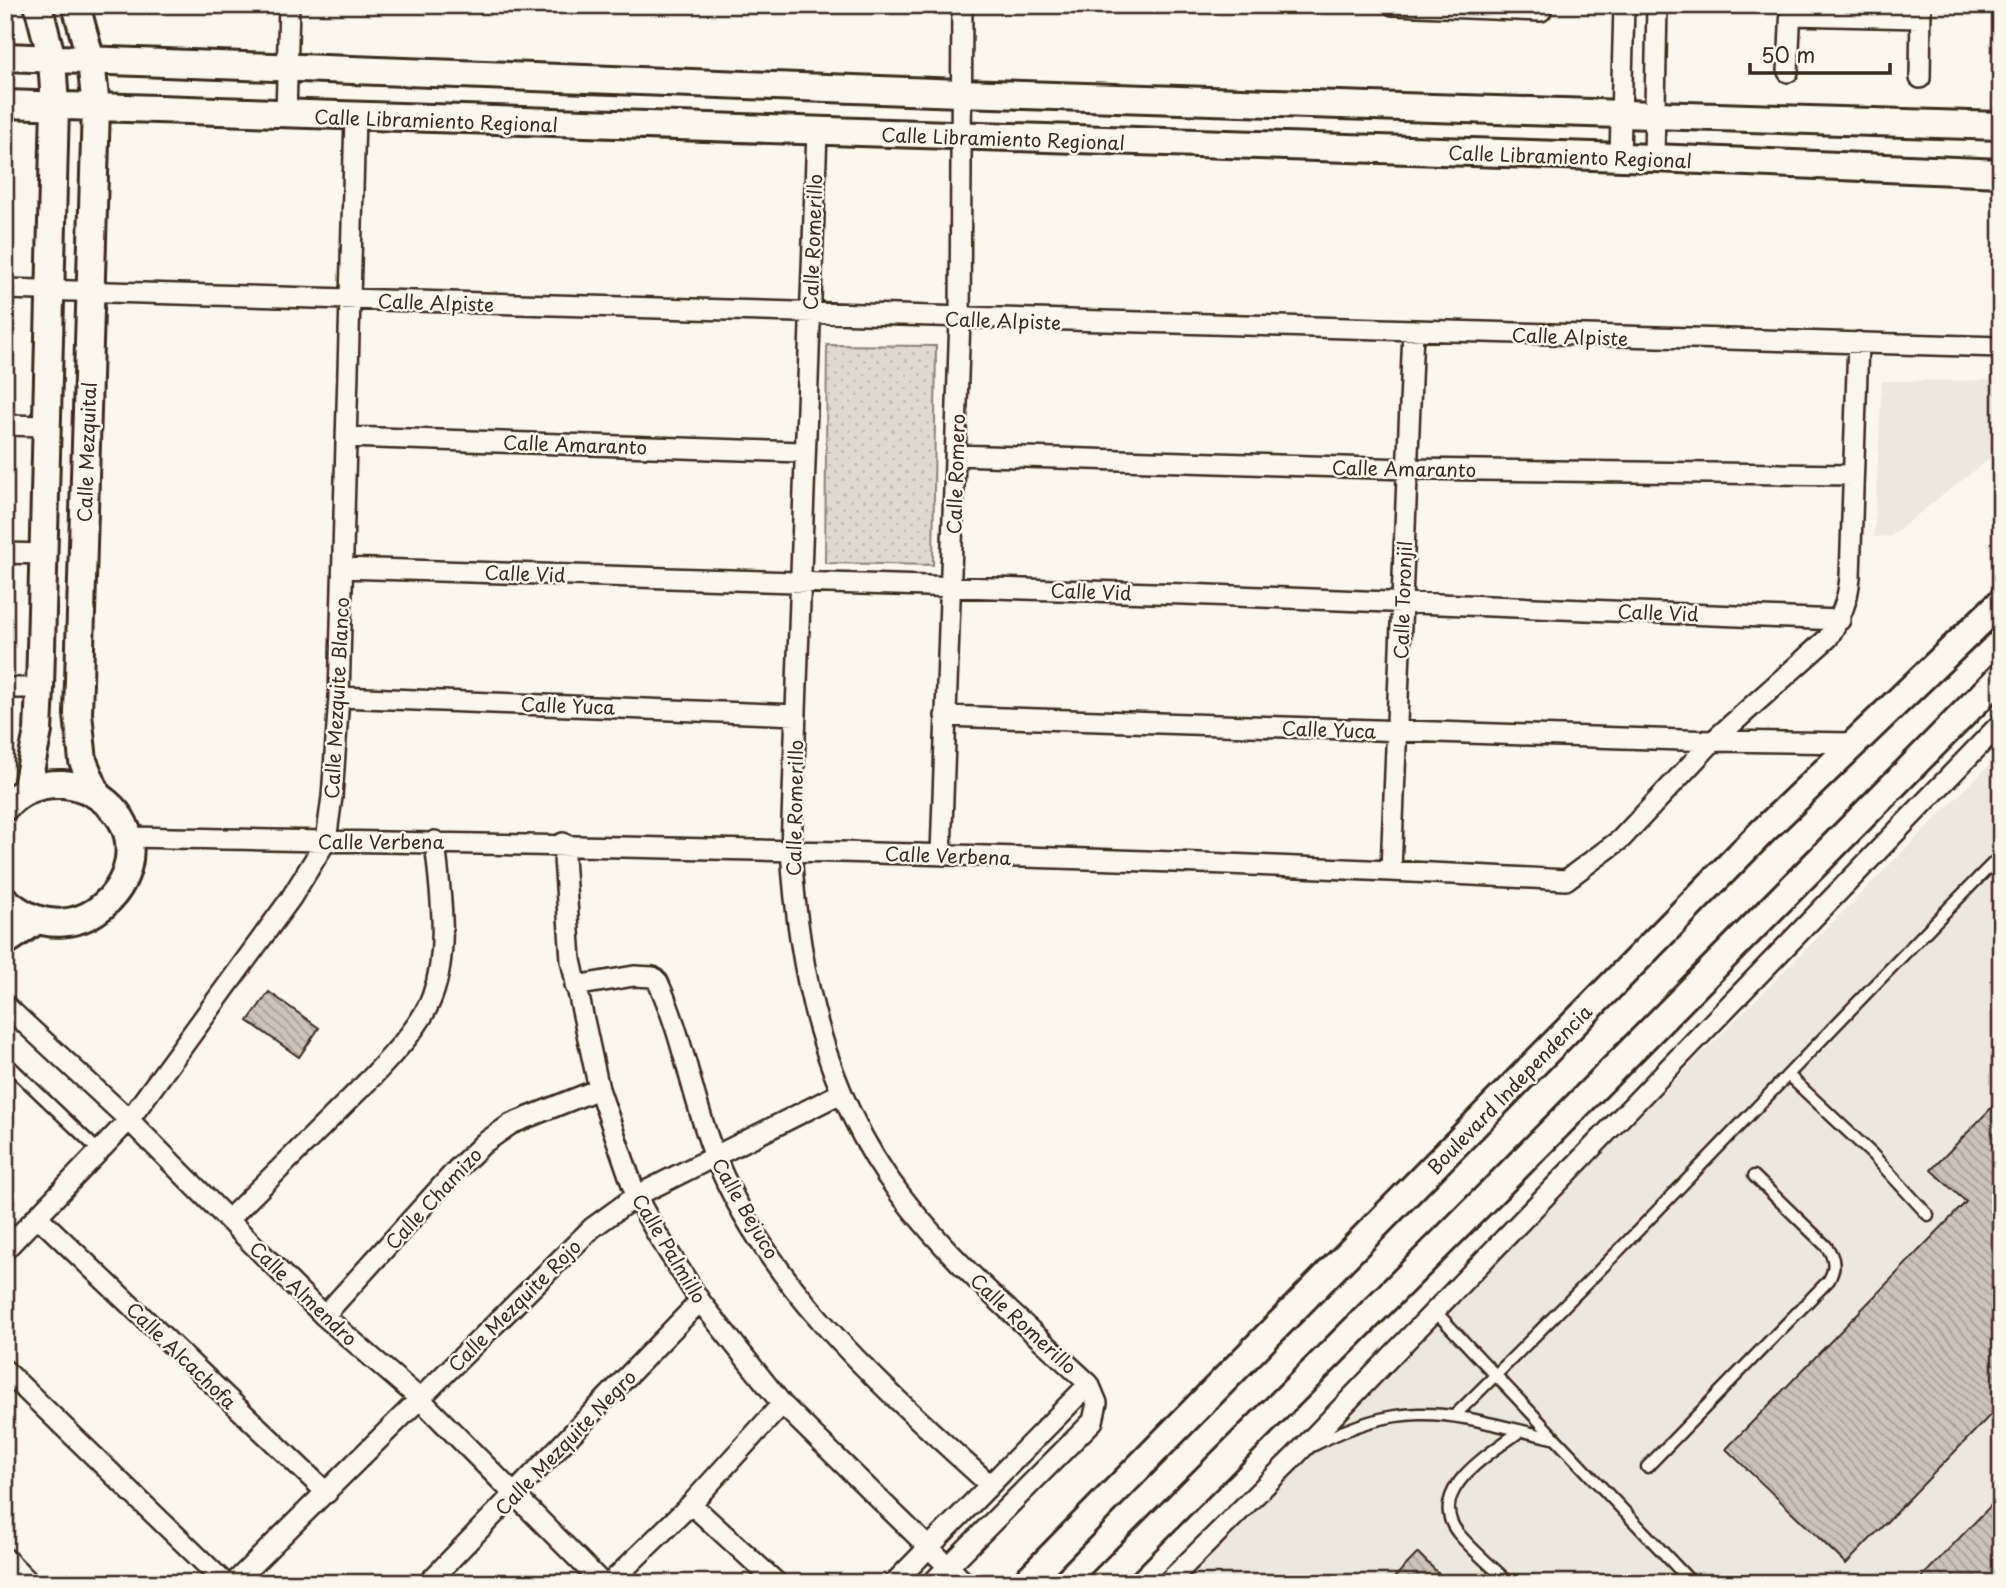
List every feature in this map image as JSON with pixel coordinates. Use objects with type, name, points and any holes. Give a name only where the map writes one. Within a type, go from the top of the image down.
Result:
[{"type":"main road","name":"Calle Mezquital","points":[[26,791],[38,731],[40,688],[55,106],[52,59],[38,5]]},
{"type":"main road","name":"Calle Mezquital","points":[[76,5],[91,61],[96,107],[78,714],[83,761],[97,795]]},
{"type":"main road","points":[[5,57],[960,93],[2001,126]]},
{"type":"main road","name":"Calle Libramiento Regional","points":[[5,104],[1654,158],[2001,173]]},
{"type":"main road","name":"Boulevard Independencia","points":[[1025,1583],[1762,832],[1999,608]]},
{"type":"main road","points":[[1102,1583],[2001,676]]},
{"type":"main road","points":[[5,807],[26,791],[50,783],[75,785],[97,795],[116,813],[127,837],[128,862],[121,885],[106,905],[85,918],[61,924],[37,920],[20,912],[5,900]]},
{"type":"main road","points":[[5,942],[37,920]]},
{"type":"street","points":[[286,115],[289,5]]},
{"type":"street","name":"Calle Romero","points":[[941,854],[960,319],[962,5]]},
{"type":"street","points":[[1393,5],[1541,11]]},
{"type":"street","points":[[1620,157],[1624,5]]},
{"type":"street","points":[[1654,158],[1657,5]]},
{"type":"street","points":[[1788,72],[1791,10],[1920,12],[1920,78]]},
{"type":"street","name":"Calle Mezquite Blanco","points":[[5,1250],[129,1120],[284,909],[326,841],[339,697],[355,117]]},
{"type":"street","name":"Calle Romerillo","points":[[817,132],[790,849],[794,905],[814,1016],[841,1093],[869,1149],[898,1192],[940,1242],[1090,1384]]},
{"type":"street","name":"Calle Alpiste","points":[[5,289],[960,319],[2001,347]]},
{"type":"street","name":"Calle Toronjil","points":[[1391,870],[1413,331]]},
{"type":"street","points":[[1840,620],[1848,601],[1850,577],[1858,342]]},
{"type":"street","points":[[5,425],[47,426]]},
{"type":"street","name":"Calle Amaranto","points":[[347,437],[803,452]]},
{"type":"street","name":"Calle Amaranto","points":[[956,455],[1408,469],[1853,475]]},
{"type":"street","points":[[5,553],[44,554]]},
{"type":"street","name":"Calle Vid","points":[[343,568],[1402,601],[1840,620]]},
{"type":"street","name":"Calle Verbena","points":[[127,837],[790,849],[1391,870],[1566,880],[1621,839],[1713,741],[1806,661],[1828,638],[1840,620]]},
{"type":"street","points":[[5,688],[40,688]]},
{"type":"street","name":"Calle Yuca","points":[[339,697],[796,715]]},
{"type":"street","name":"Calle Yuca","points":[[946,716],[1397,732],[1854,743]]},
{"type":"street","points":[[1167,1583],[1296,1455],[2001,723]]},
{"type":"street","points":[[229,1219],[373,1076],[395,1052],[431,999],[440,964],[442,924],[435,841]]},
{"type":"street","name":"Calle Palmillo","points":[[563,844],[568,930],[575,986],[599,1089],[636,1196],[674,1263],[700,1301],[782,1404],[965,1583]]},
{"type":"street","name":"Calle Bejuco","points":[[575,986],[634,976],[653,977],[658,982],[714,1155],[758,1237],[818,1315],[920,1421],[990,1485]]},
{"type":"street","name":"Calle Almendro","points":[[5,1005],[129,1120],[324,1317],[420,1399],[602,1583]]},
{"type":"street","name":"Calle Chamizo","points":[[324,1317],[456,1170],[484,1143],[531,1114],[599,1089]]},
{"type":"street","name":"Calle Mezquite Rojo","points":[[234,1583],[327,1493],[543,1273],[592,1228],[636,1196],[841,1093]]},
{"type":"street","name":"Calle Alcachofa","points":[[37,1216],[327,1493]]},
{"type":"street","name":"Calle Mezquite Negro","points":[[428,1583],[700,1301]]},
{"type":"street","points":[[5,1370],[225,1583]]},
{"type":"street","points":[[894,1583],[1090,1384],[1097,1403],[1093,1421],[932,1583]]},
{"type":"street","points":[[610,1583],[691,1504],[782,1404]]},
{"type":"street","points":[[691,1504],[777,1583]]},
{"type":"street","points":[[5,1558],[30,1583]]},
{"type":"lane","points":[[1454,1416],[2001,855]]},
{"type":"lane","points":[[5,1060],[99,1151]]},
{"type":"lane","points":[[1788,1075],[1872,1154],[1928,1215]]},
{"type":"lane","points":[[1647,1467],[1829,1280],[1834,1271],[1832,1254],[1826,1246],[1754,1176]]},
{"type":"lane","points":[[1434,1310],[1687,1581]]},
{"type":"lane","points":[[1296,1455],[1376,1418],[1421,1412],[1454,1416],[1552,1438]]},
{"type":"lane","points":[[1509,1583],[1457,1532],[1449,1505],[1451,1493],[1459,1480],[1520,1431]]},
{"type":"shaded area","points":[[827,345],[936,346],[933,565],[825,563]]},
{"type":"shaded area","points":[[2001,380],[2001,450],[1890,536],[1874,537],[1882,381]]},
{"type":"shaded area","points":[[2001,753],[2001,1583],[1175,1583]]},
{"type":"building","points":[[269,992],[319,1028],[299,1057],[248,1021]]},
{"type":"building","points":[[2001,1098],[2001,1404],[1846,1564],[1726,1449],[1966,1202],[1931,1170]]},
{"type":"building","points":[[2001,1495],[2001,1583],[1916,1583]]},
{"type":"building","points":[[1418,1553],[1448,1583],[1389,1583]]}]
